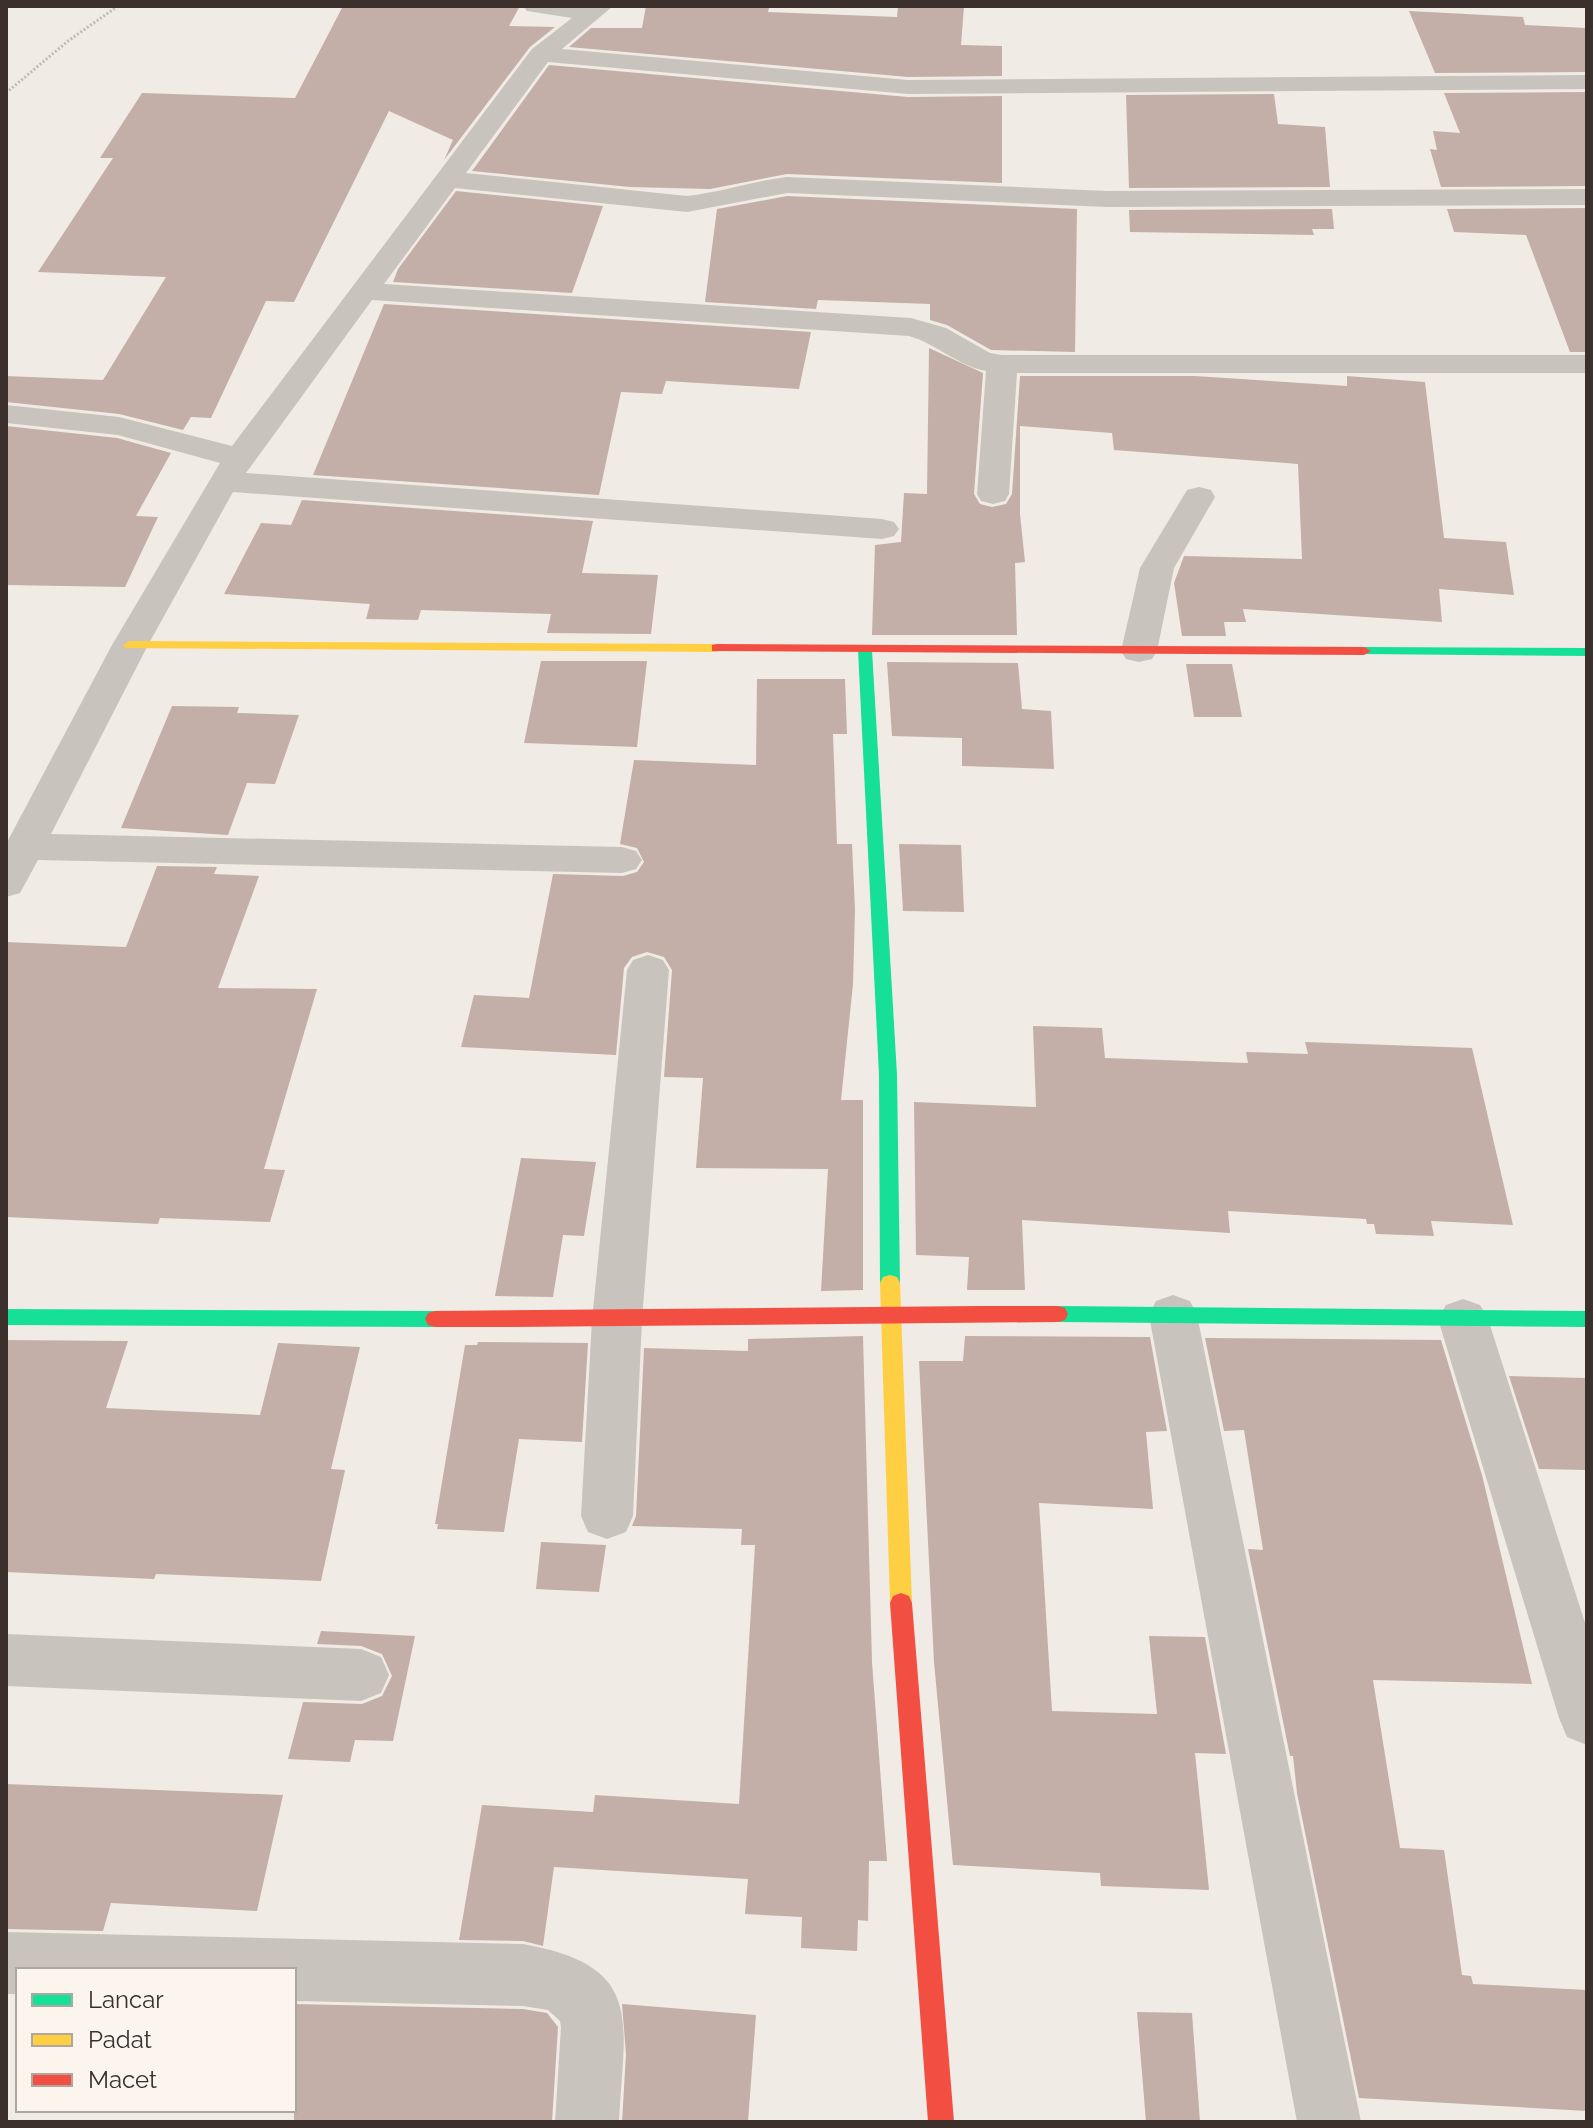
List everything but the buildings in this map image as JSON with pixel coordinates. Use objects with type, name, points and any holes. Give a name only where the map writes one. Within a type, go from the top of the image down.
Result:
[{"type":"street","points":[[535,6],[596,9]]},
{"type":"street","points":[[6,883],[130,645],[231,470],[541,54],[596,9]]},
{"type":"street","points":[[541,54],[908,87],[1587,82]]},
{"type":"street","points":[[447,179],[687,204],[714,201],[752,189],[787,185],[1107,199],[1587,197]]},
{"type":"street","points":[[362,291],[911,327],[936,334],[982,361],[1002,364],[1587,364]]},
{"type":"street","points":[[993,494],[1002,364]]},
{"type":"street","points":[[6,414],[119,426],[231,470],[882,529]]},
{"type":"street","points":[[1139,651],[1157,568],[1199,497]]},
{"type":"street","points":[[130,645],[1587,652]]},
{"type":"street","points":[[865,650],[888,1075],[890,1312],[903,1662],[941,2122]]},
{"type":"street","points":[[24,847],[622,860]]},
{"type":"street","points":[[607,1516],[617,1320],[648,970]]},
{"type":"street","points":[[6,1317],[617,1320],[890,1312],[1587,1319]]},
{"type":"street","points":[[1173,1315],[1329,2122]]},
{"type":"street","points":[[1463,1319],[1587,1718]]},
{"type":"street","points":[[6,1660],[361,1675]]},
{"type":"street","points":[[6,1963],[215,1968]]},
{"type":"street","points":[[296,1970],[507,1975],[562,1982],[589,2005],[592,2027],[587,2122]]},
{"type":"path","points":[[6,93],[68,41],[118,6]]},
{"type":"traffic: fast","points":[[865,650],[888,1075],[890,1283]]},
{"type":"traffic: fast","points":[[1364,651],[1587,652]]},
{"type":"traffic: fast","points":[[1058,1314],[1587,1319]]},
{"type":"traffic: fast","points":[[6,1317],[435,1319]]},
{"type":"traffic: slow","points":[[130,645],[717,648]]},
{"type":"traffic: slow","points":[[890,1283],[901,1603]]},
{"type":"traffic: jam","points":[[717,648],[1364,651]]},
{"type":"traffic: jam","points":[[435,1319],[1058,1314]]},
{"type":"traffic: jam","points":[[901,1603],[941,2122]]}]
